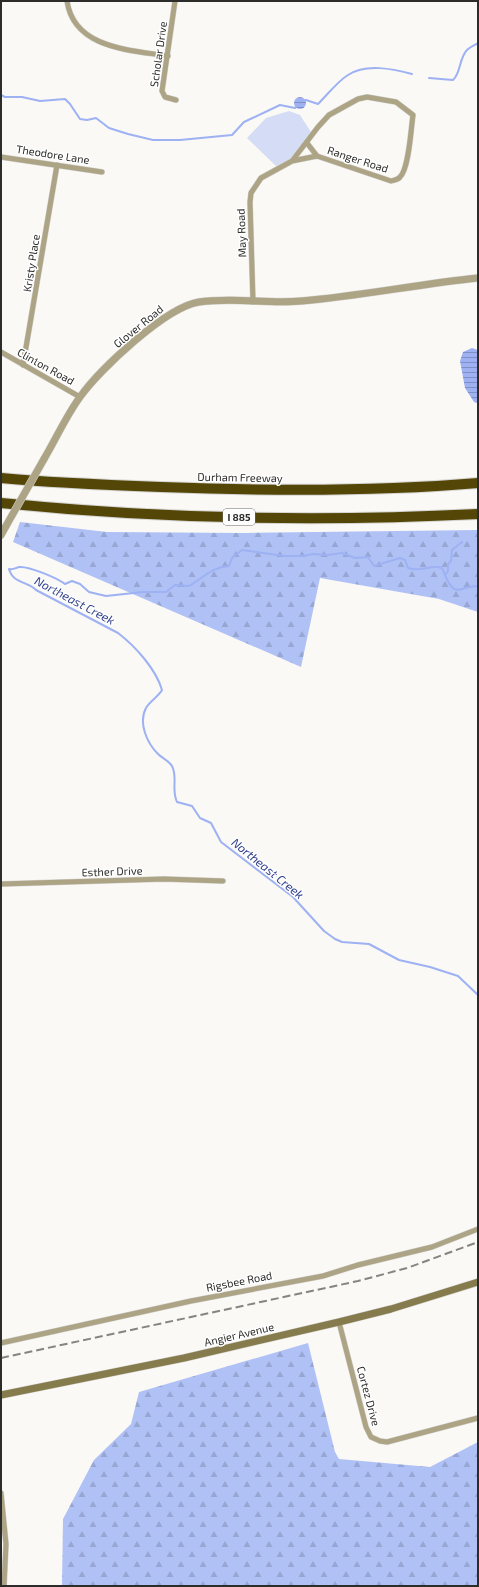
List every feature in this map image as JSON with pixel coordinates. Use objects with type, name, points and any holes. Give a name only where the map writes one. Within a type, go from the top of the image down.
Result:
[{"type":"highway","name":"Durham Freeway","points":[[1,478],[75,484],[310,490],[422,488],[478,483]]},
{"type":"highway","points":[[422,488],[478,486]]},
{"type":"highway","name":"I 885","points":[[1,503],[134,514],[254,518],[374,518],[478,514]]},
{"type":"main road","name":"Angier Avenue","points":[[1,1395],[184,1358],[339,1322],[391,1309],[478,1282]]},
{"type":"street","points":[[68,1],[72,16],[77,24],[87,35],[96,40],[125,49],[168,56]]},
{"type":"street","name":"Scholar Drive","points":[[175,1],[162,91],[165,97],[176,100]]},
{"type":"street","name":"Ranger Road","points":[[292,161],[317,156],[391,181],[399,179],[404,173],[413,115],[396,102],[367,97],[358,99],[329,115],[318,127],[307,143]]},
{"type":"street","points":[[292,161],[307,143],[317,156]]},
{"type":"street","name":"Theodore Lane","points":[[1,157],[102,172]]},
{"type":"street","name":"May Road","points":[[253,302],[251,193],[261,178],[292,161]]},
{"type":"street","name":"Kristy Place","points":[[23,365],[57,165]]},
{"type":"street","name":"Glover Road","points":[[1,535],[80,397],[114,359],[166,316],[177,309],[199,302],[220,300],[296,302],[478,278]]},
{"type":"street","name":"Clinton Road","points":[[1,352],[80,397]]},
{"type":"street","name":"Esther Drive","points":[[1,884],[157,880],[223,881]]},
{"type":"street","name":"Rigsbee Road","points":[[1,1343],[191,1301],[323,1276],[358,1265],[432,1246],[478,1229]]},
{"type":"street","name":"Cortez Drive","points":[[339,1322],[366,1427],[371,1437],[380,1442],[387,1442],[478,1418]]},
{"type":"street","points":[[1,1493],[6,1544],[4,1586]]},
{"type":"shaded area","points":[[298,97],[302,97],[306,103],[302,109],[298,109],[294,105],[294,101]]},
{"type":"shaded area","points":[[289,111],[300,115],[311,132],[289,160],[276,166],[247,138],[266,118]]},
{"type":"shaded area","points":[[472,348],[478,350],[478,403],[474,402],[465,388],[460,361],[463,352]]},
{"type":"green space","points":[[20,522],[107,532],[244,533],[478,530],[478,612],[439,599],[320,578],[301,667],[13,542]]},
{"type":"green space","points":[[308,1343],[335,1452],[339,1459],[430,1467],[478,1442],[478,1586],[62,1586],[63,1519],[94,1460],[131,1424],[139,1392]]},
{"type":"waterway","points":[[429,78],[453,80],[456,77],[464,53],[478,43]]},
{"type":"waterway","points":[[304,101],[306,100],[318,104],[336,84],[355,71],[380,68],[412,74]]},
{"type":"waterway","points":[[1,95],[5,97],[22,97],[40,101],[65,99],[80,119],[87,120],[96,118],[109,128],[153,140],[180,140],[232,135],[244,122],[280,105],[295,108],[297,106]]},
{"type":"waterway","points":[[445,575],[448,571],[448,564],[451,561],[452,550],[462,542]]},
{"type":"waterway","name":"Northeast Creek","points":[[478,586],[458,590],[454,589],[451,587],[442,568],[438,567],[417,570],[408,568],[405,560],[400,558],[374,566],[368,557],[355,558],[342,553],[328,555],[313,554],[302,556],[285,556],[242,550],[232,558],[229,566],[218,568],[189,586],[175,585],[166,592],[143,592],[106,596],[89,592],[80,584],[72,581],[65,584],[50,576],[29,568],[19,567],[9,569],[11,574],[17,580],[33,587],[36,590],[118,633],[144,658],[155,674],[162,690],[146,708],[144,714],[143,726],[147,739],[158,754],[169,763],[174,770],[175,797],[177,802],[192,806],[200,818],[211,823],[221,842],[293,897],[324,931],[335,939],[342,942],[369,944],[399,960],[430,967],[458,976],[478,995]]},
{"type":"railway","points":[[1,1358],[358,1281],[407,1268],[478,1242]]}]
